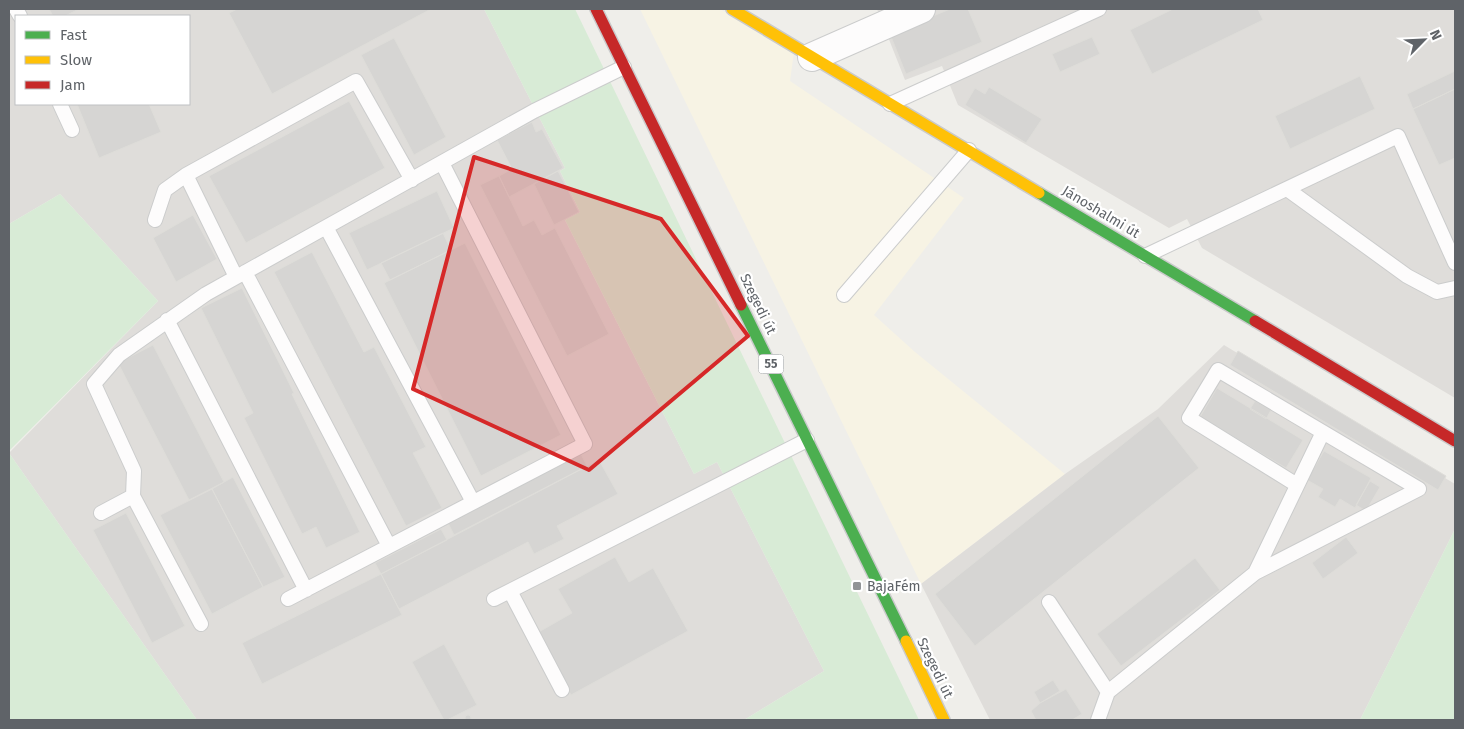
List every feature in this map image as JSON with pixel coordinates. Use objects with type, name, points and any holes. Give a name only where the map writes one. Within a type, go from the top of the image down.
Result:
[{"type":"street","name":"Szegedi út","points":[[596,9],[944,720]]},
{"type":"street","name":"Jánoshalmi út","points":[[732,9],[1454,438]]},
{"type":"street","points":[[812,57],[921,9]]},
{"type":"lane","points":[[890,104],[1099,9]]},
{"type":"lane","points":[[201,624],[133,496],[134,471],[94,384],[119,355],[206,294],[534,111],[624,67]]},
{"type":"lane","points":[[155,220],[165,190],[186,175],[356,80],[412,180]]},
{"type":"lane","points":[[60,105],[72,130]]},
{"type":"lane","points":[[1145,256],[1398,136],[1455,263]]},
{"type":"lane","points":[[844,295],[969,150]]},
{"type":"lane","points":[[288,599],[585,444],[442,163]]},
{"type":"lane","points":[[186,175],[389,546]]},
{"type":"lane","points":[[1287,188],[1406,276],[1437,292],[1455,288]]},
{"type":"lane","points":[[326,227],[473,502]]},
{"type":"lane","points":[[167,320],[306,590]]},
{"type":"lane","points":[[1098,720],[1108,692],[1255,573],[1419,489],[1218,370],[1189,418],[1297,485]]},
{"type":"lane","points":[[1255,573],[1322,432]]},
{"type":"lane","points":[[494,599],[807,440]]},
{"type":"lane","points":[[101,513],[133,496]]},
{"type":"lane","points":[[510,591],[562,690]]},
{"type":"lane","points":[[1049,602],[1108,692]]},
{"type":"highlighted area","points":[[474,157],[661,219],[748,336],[589,470],[413,389]]},
{"type":"shaded area","points":[[9,9],[484,9],[565,168],[560,171],[580,212],[565,220],[694,474],[717,462],[824,671],[744,720],[197,720],[9,453],[158,301],[60,194],[9,224]]},
{"type":"shaded area","points":[[640,9],[720,9],[794,52],[790,81],[964,198],[874,315],[915,352],[1065,474],[921,584]]},
{"type":"shaded area","points":[[877,9],[1455,9],[1455,398],[1202,248],[1187,219],[1169,228],[958,105],[942,66],[905,80]]},
{"type":"shaded area","points":[[1224,345],[1455,484],[1455,529],[1360,720],[990,720],[921,584],[1065,474],[1158,409]]},
{"type":"green space","points":[[484,9],[575,9],[919,720],[744,720],[824,671],[717,462],[694,474],[565,220],[580,212],[560,171],[565,168]]},
{"type":"green space","points":[[60,194],[158,301],[9,451],[9,224]]},
{"type":"green space","points":[[9,453],[197,720],[9,720]]},
{"type":"green space","points":[[1455,529],[1455,720],[1360,720]]},
{"type":"building","points":[[49,9],[79,9],[67,15],[52,15]]},
{"type":"building","points":[[237,9],[431,9],[272,94],[229,13]]},
{"type":"building","points":[[950,9],[968,9],[982,42],[906,74],[890,34]]},
{"type":"building","points":[[1173,9],[1258,9],[1263,20],[1152,74],[1130,30]]},
{"type":"building","points":[[1092,37],[1100,54],[1060,72],[1052,54]]},
{"type":"building","points":[[394,38],[446,137],[414,155],[361,55]]},
{"type":"building","points":[[1455,71],[1455,89],[1413,109],[1407,94]]},
{"type":"building","points":[[1360,76],[1375,109],[1290,149],[1275,116]]},
{"type":"building","points":[[989,87],[1042,119],[1026,143],[965,105],[975,88],[985,94]]},
{"type":"building","points":[[1455,89],[1455,158],[1439,165],[1413,109]]},
{"type":"building","points":[[349,101],[385,168],[246,243],[209,176]]},
{"type":"building","points":[[77,105],[149,105],[161,132],[99,158]]},
{"type":"building","points":[[532,122],[536,132],[542,129],[563,168],[509,197],[499,176],[512,169],[497,140]]},
{"type":"building","points":[[558,171],[579,212],[554,225],[534,184]]},
{"type":"building","points":[[499,176],[523,226],[534,220],[542,235],[555,228],[609,334],[567,356],[480,185]]},
{"type":"building","points":[[437,191],[454,228],[367,270],[349,233]]},
{"type":"building","points":[[193,215],[217,259],[176,282],[153,238]]},
{"type":"building","points":[[443,233],[451,250],[390,280],[381,263]]},
{"type":"building","points":[[465,243],[561,435],[481,476],[384,283]]},
{"type":"building","points":[[312,252],[364,352],[374,347],[426,447],[413,453],[442,508],[406,526],[274,272]]},
{"type":"building","points":[[242,288],[360,532],[326,548],[316,527],[302,534],[244,418],[253,413],[201,308]]},
{"type":"building","points":[[153,345],[224,482],[189,500],[118,363]]},
{"type":"building","points":[[1238,351],[1446,476],[1438,490],[1230,365]]},
{"type":"building","points":[[1217,388],[1303,440],[1286,468],[1200,417]]},
{"type":"building","points":[[1255,401],[1271,410],[1266,419],[1250,409]]},
{"type":"building","points":[[1158,416],[1199,468],[975,646],[935,594]]},
{"type":"building","points":[[1324,451],[1371,478],[1355,508],[1340,499],[1335,507],[1318,497],[1323,489],[1307,480]]},
{"type":"building","points":[[581,454],[587,466],[454,535],[448,523]]},
{"type":"building","points":[[599,460],[618,494],[557,526],[564,539],[534,554],[528,542],[399,609],[381,574]]},
{"type":"building","points":[[233,477],[285,577],[263,587],[212,489]]},
{"type":"building","points":[[1370,481],[1380,487],[1366,511],[1356,505]]},
{"type":"building","points":[[212,489],[263,587],[212,614],[160,515]]},
{"type":"building","points":[[126,513],[185,626],[152,643],[93,530]]},
{"type":"building","points":[[441,529],[447,540],[381,574],[375,563]]},
{"type":"building","points":[[1346,537],[1358,553],[1323,579],[1312,563]]},
{"type":"building","points":[[615,557],[629,582],[653,568],[688,631],[571,695],[537,633],[572,613],[558,589]]},
{"type":"building","points":[[1195,558],[1220,590],[1121,666],[1097,634]]},
{"type":"building","points":[[381,574],[402,615],[262,684],[242,643]]},
{"type":"building","points":[[444,644],[477,705],[447,720],[444,720],[412,662]]},
{"type":"building","points":[[1053,680],[1060,691],[1040,703],[1034,692]]},
{"type":"building","points":[[1066,689],[1082,714],[1072,720],[1036,720],[1031,711],[1040,703]]},
{"type":"building","points":[[468,715],[471,718],[468,721],[465,718]]},
{"type":"traffic: fast","points":[[1039,193],[1255,321]]},
{"type":"traffic: fast","points":[[741,305],[906,641]]},
{"type":"traffic: slow","points":[[732,9],[1039,193]]},
{"type":"traffic: slow","points":[[906,641],[944,720]]},
{"type":"traffic: jam","points":[[596,9],[741,305]]},
{"type":"traffic: jam","points":[[1255,321],[1455,441]]},
{"type":"place","name":"BajaFém","points":[[857,586]]}]
